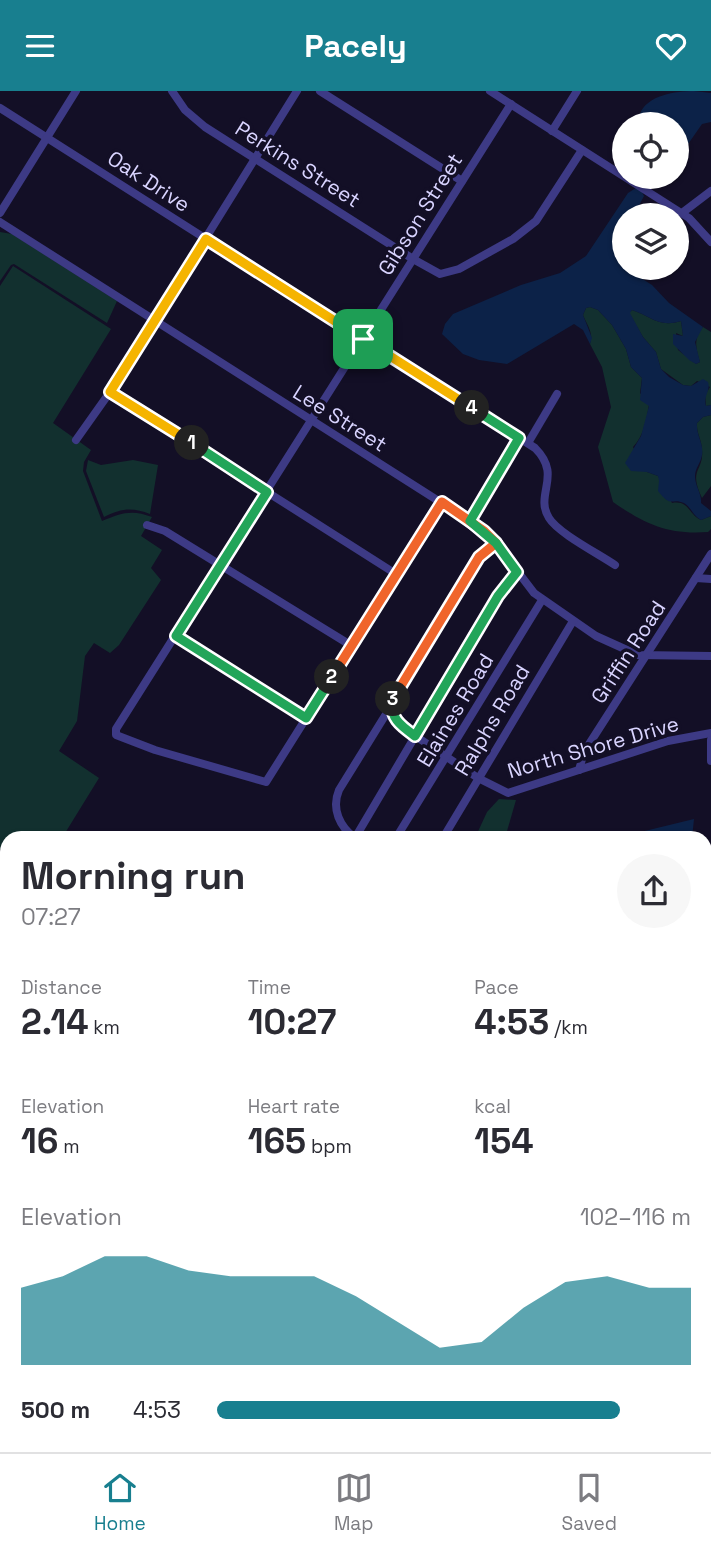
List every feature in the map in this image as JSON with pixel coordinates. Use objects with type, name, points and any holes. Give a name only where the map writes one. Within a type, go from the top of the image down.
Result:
[{"type":"street","points":[[0,213],[76,91]]},
{"type":"street","name":"Perkins Street","points":[[172,91],[179,103],[195,119],[435,273],[451,273],[513,239],[542,214],[582,150]]},
{"type":"street","points":[[76,440],[155,321],[297,91]]},
{"type":"street","points":[[320,91],[462,181]]},
{"type":"street","points":[[490,91],[666,203]]},
{"type":"street","points":[[552,131],[578,91]]},
{"type":"street","name":"Gibson Street","points":[[306,718],[266,782],[145,747],[116,735],[116,729],[511,104]]},
{"type":"street","name":"Oak Drive","points":[[0,108],[524,440],[541,454],[548,467],[545,501],[549,519],[558,528],[615,565]]},
{"type":"street","points":[[689,208],[711,191]]},
{"type":"street","points":[[689,219],[711,242]]},
{"type":"street","name":"Lee Street","points":[[0,222],[470,521],[496,543],[542,600],[573,621],[612,644],[638,655],[711,656]]},
{"type":"street","points":[[110,392],[396,574]]},
{"type":"street","points":[[470,521],[557,394]]},
{"type":"street","points":[[176,636],[306,718],[442,502]]},
{"type":"street","points":[[147,526],[165,531],[352,646]]},
{"type":"street","points":[[348,831],[341,823],[336,799],[339,790],[479,557],[496,543]]},
{"type":"street","name":"Griffin Road","points":[[579,770],[584,752],[711,554]]},
{"type":"street","points":[[359,831],[498,596],[517,572]]},
{"type":"street","points":[[696,577],[711,579]]},
{"type":"street","name":"Elaines Road","points":[[400,831],[542,600]]},
{"type":"street","name":"Ralphs Road","points":[[447,831],[573,621]]},
{"type":"street","name":"North Shore Drive","points":[[391,706],[399,724],[415,736],[478,778],[508,793],[668,741],[711,733]]},
{"type":"street","points":[[711,740],[711,761]]},
{"type":"green space","points":[[0,232],[12,234],[117,301],[107,323],[14,264],[0,281]]},
{"type":"green space","points":[[13,266],[111,329],[53,423],[91,450],[84,462],[83,471],[102,521],[127,513],[152,517],[141,536],[162,550],[151,568],[161,580],[119,645],[110,653],[94,643],[85,656],[77,721],[59,751],[99,778],[66,831],[0,831],[0,286]]},
{"type":"green space","points":[[586,308],[598,310],[612,325],[626,349],[631,367],[642,378],[640,393],[649,405],[642,433],[633,447],[647,472],[658,476],[672,503],[685,505],[701,520],[711,516],[711,529],[708,532],[669,530],[647,522],[613,502],[598,447],[611,407],[602,367],[590,344],[591,333],[583,315]]},
{"type":"green space","points":[[632,310],[660,322],[681,321],[683,336],[676,333],[678,350],[696,364],[700,362],[698,336],[703,327],[711,332],[711,405],[706,406],[705,395],[710,387],[697,381],[691,386],[683,385],[661,369],[656,352],[643,337],[629,313]]},
{"type":"green space","points":[[711,415],[711,486],[702,498],[696,481],[702,457],[697,423],[703,417]]},
{"type":"green space","points":[[88,460],[101,465],[133,460],[158,465],[150,514],[127,509],[104,517],[86,471]]},
{"type":"green space","points":[[499,799],[516,800],[507,831],[478,831],[487,812]]},
{"type":"water","points":[[679,92],[711,93],[711,122],[702,124],[689,143],[689,112],[641,112],[655,98]]},
{"type":"water","points":[[640,189],[644,196],[640,203],[621,203],[628,193]]},
{"type":"water","points":[[612,217],[612,280],[644,280],[669,303],[703,327],[695,342],[700,362],[696,364],[673,344],[673,334],[683,336],[681,321],[666,323],[632,310],[630,313],[643,337],[656,352],[661,369],[669,377],[683,385],[691,386],[703,379],[708,382],[705,402],[706,406],[711,405],[711,415],[703,417],[697,423],[702,451],[695,476],[701,503],[711,511],[711,516],[701,520],[684,503],[669,501],[658,491],[658,476],[631,471],[625,463],[641,436],[649,406],[640,400],[642,378],[631,367],[626,349],[612,325],[598,310],[586,308],[583,315],[592,338],[590,344],[583,330],[574,324],[507,364],[479,360],[463,354],[442,334],[445,324],[453,314],[521,285],[560,273],[586,256]]},
{"type":"water","points":[[694,819],[693,831],[645,831]]},
{"type":"route","points":[[363,339],[206,239],[110,392],[267,492],[176,636],[306,718],[442,502],[484,531],[496,543],[479,557],[393,699],[392,713],[399,724],[415,736],[498,596],[517,572],[496,543],[484,531],[470,521],[519,438],[363,339]]}]
